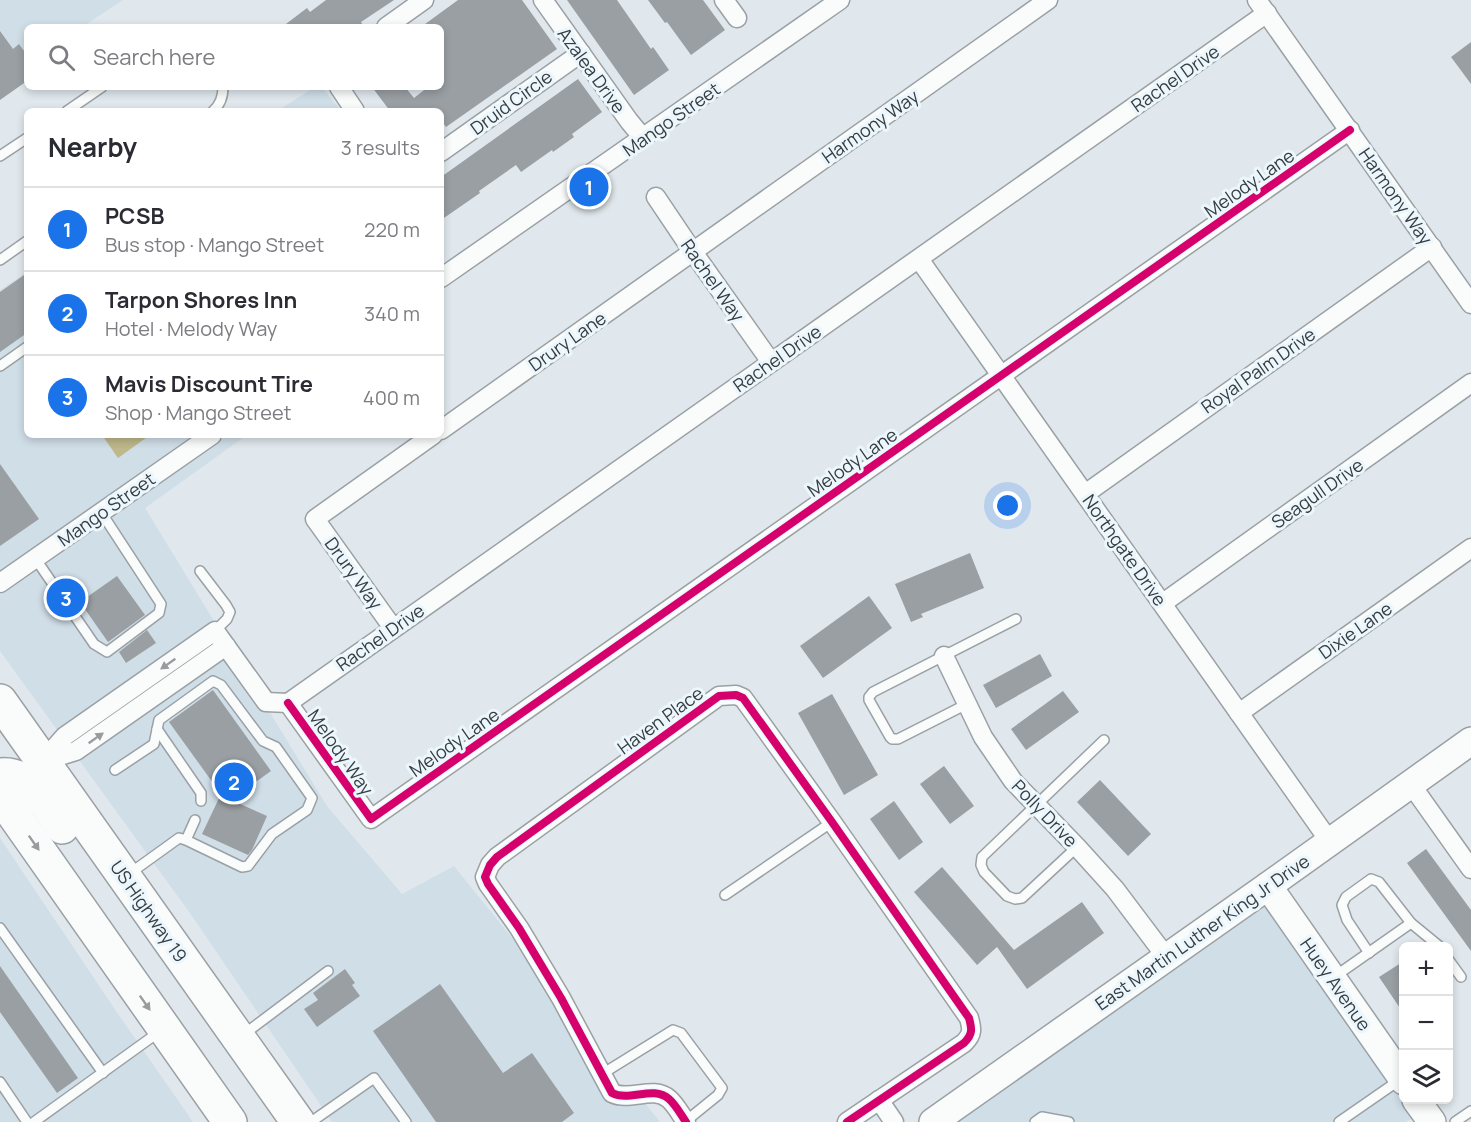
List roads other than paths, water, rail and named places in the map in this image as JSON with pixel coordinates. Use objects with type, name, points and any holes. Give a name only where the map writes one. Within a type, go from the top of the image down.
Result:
[{"type":"highway","name":"US Highway 19","points":[[0,701],[298,1122]]},
{"type":"highway","points":[[0,741],[24,755],[43,761]]},
{"type":"highway","points":[[0,775],[21,778],[36,790],[104,886],[177,951]]},
{"type":"highway","points":[[0,795],[230,1122]]},
{"type":"street","points":[[390,24],[424,0]]},
{"type":"street","name":"Azalea Drive","points":[[543,0],[643,138]]},
{"type":"street","points":[[724,0],[737,18]]},
{"type":"street","name":"Mango Street","points":[[444,276],[840,0]]},
{"type":"street","name":"Harmony Way","points":[[693,252],[1048,0]]},
{"type":"street","name":"Harmony Way","points":[[1262,7],[1471,303]]},
{"type":"street","name":"Rachel Drive","points":[[288,703],[919,259],[1262,7]]},
{"type":"street","name":"Druid Circle","points":[[444,150],[581,53]]},
{"type":"street","points":[[341,90],[353,108]]},
{"type":"street","name":"Melody Lane","points":[[370,819],[1350,130]]},
{"type":"street","name":"Rachel Way","points":[[656,197],[771,362]]},
{"type":"street","name":"Royal Palm Drive","points":[[1085,494],[1432,248]]},
{"type":"street","name":"Drury Lane","points":[[444,428],[693,252]]},
{"type":"street","name":"Northgate Drive","points":[[919,259],[1330,842]]},
{"type":"street","name":"Seagull Drive","points":[[1163,603],[1471,383]]},
{"type":"street","name":"Mango Street","points":[[0,583],[208,438]]},
{"type":"street","name":"Drury Way","points":[[393,628],[315,519],[429,438]]},
{"type":"street","name":"Dixie Lane","points":[[1239,713],[1471,548]]},
{"type":"street","points":[[43,761],[65,736],[215,631]]},
{"type":"street","name":"Melody Way","points":[[215,631],[266,702],[288,703],[370,819]]},
{"type":"street","points":[[43,761],[76,751],[226,646]]},
{"type":"street","name":"Polly Drive","points":[[944,656],[990,749],[1013,780],[1115,889],[1167,958]]},
{"type":"street","name":"Haven Place","points":[[686,1121],[669,1099],[661,1095],[654,1093],[621,1096],[612,1093],[561,998],[485,877],[490,865],[497,857],[719,696],[736,695],[743,698],[969,1018],[971,1029],[964,1043],[879,1100],[854,1120]]},
{"type":"street","name":"East Martin Luther King Jr Drive","points":[[933,1122],[1167,958],[1410,783],[1470,744]]},
{"type":"street","points":[[1410,783],[1471,869]]},
{"type":"street","name":"Huey Avenue","points":[[1268,886],[1399,1074]]},
{"type":"street","points":[[879,1100],[894,1122]]},
{"type":"street","name":"Huey Avenue","points":[[1420,1104],[1432,1122]]},
{"type":"lane","points":[[71,108],[98,90]]},
{"type":"lane","points":[[215,108],[220,102],[222,90]]},
{"type":"lane","points":[[0,156],[24,140]]},
{"type":"lane","points":[[0,260],[24,243]]},
{"type":"lane","points":[[0,366],[24,349]]},
{"type":"lane","points":[[35,558],[94,644],[107,652],[159,613],[160,604],[101,512]]},
{"type":"lane","points":[[200,571],[230,612],[227,619],[215,631]]},
{"type":"lane","points":[[967,704],[898,739],[892,739],[869,697],[873,692],[1016,619]]},
{"type":"lane","points":[[115,770],[154,744],[159,720],[213,681],[221,685],[263,741],[276,747],[312,798],[308,810],[272,834],[248,866],[242,867],[179,838],[125,878]]},
{"type":"lane","points":[[157,729],[201,793],[201,801]]},
{"type":"lane","points":[[1077,846],[1022,898],[1015,899],[1007,896],[984,872],[981,865],[982,857],[1104,740]]},
{"type":"lane","points":[[186,840],[195,820]]},
{"type":"lane","points":[[725,895],[832,822]]},
{"type":"lane","points":[[1369,953],[1347,920],[1342,905],[1346,897],[1371,879],[1379,882],[1411,923],[1434,942]]},
{"type":"lane","points":[[1332,978],[1411,923]]},
{"type":"lane","points":[[0,928],[103,1073]]},
{"type":"lane","points":[[1453,965],[1461,977]]},
{"type":"lane","points":[[238,1038],[328,971]]},
{"type":"lane","points":[[34,1122],[164,1029]]},
{"type":"lane","points":[[602,1074],[673,1030],[681,1033],[722,1088],[718,1095],[686,1121]]},
{"type":"lane","points":[[311,1122],[374,1078],[406,1122]]},
{"type":"lane","points":[[0,1082],[27,1122]]},
{"type":"lane","points":[[1339,1122],[1399,1090]]},
{"type":"lane","points":[[1455,1122],[1471,1111]]},
{"type":"lane","points":[[1035,1122],[1042,1117],[1068,1122]]},
{"type":"place","name":"PCSB","points":[[589,187]]},
{"type":"place","name":"Mavis Discount Tire","points":[[66,598]]},
{"type":"place","name":"Tarpon Shores Inn","points":[[234,782]]}]
